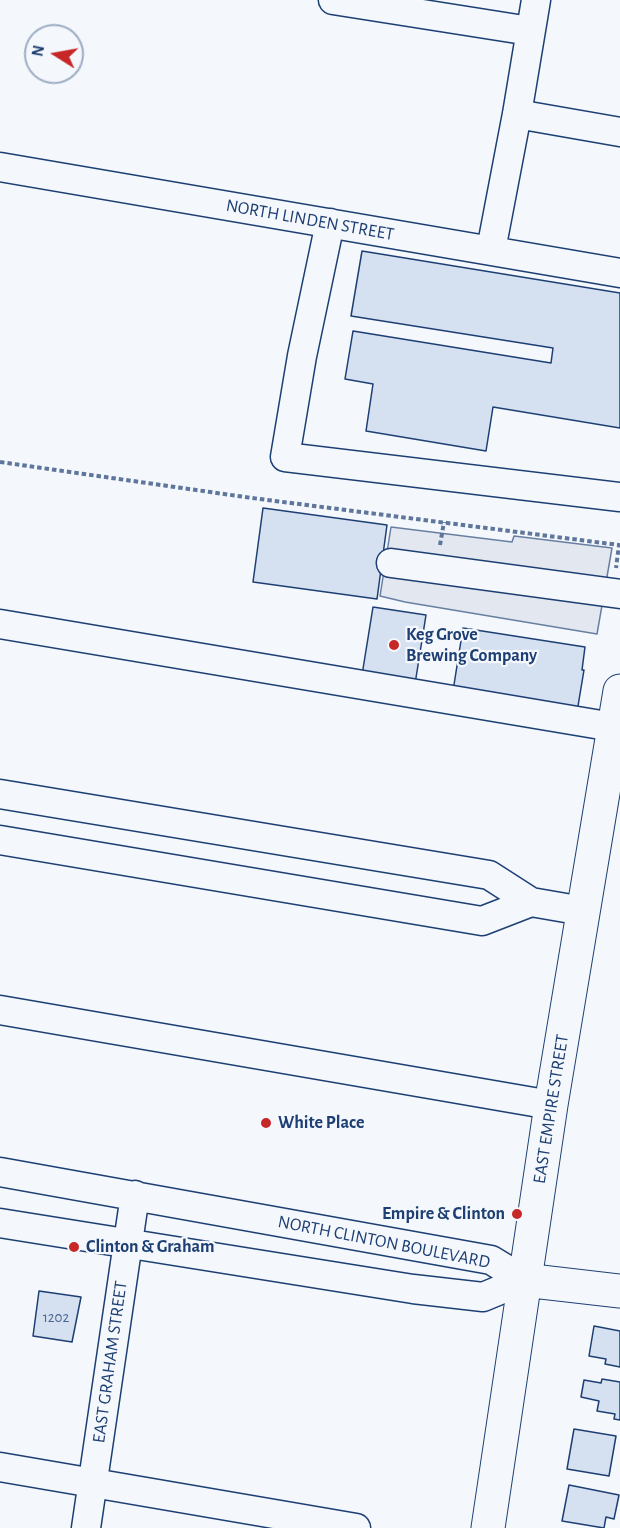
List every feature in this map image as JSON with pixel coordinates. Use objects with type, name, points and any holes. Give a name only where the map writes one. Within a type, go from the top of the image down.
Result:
[{"type":"main road","name":"EAST EMPIRE STREET","points":[[488,1528],[524,1280],[583,911],[613,772],[613,727],[620,691]]},
{"type":"main road","points":[[524,1280],[620,1291]]},
{"type":"street","points":[[333,0],[530,30]]},
{"type":"street","points":[[490,250],[517,114],[536,0]]},
{"type":"street","points":[[517,114],[620,132]]},
{"type":"street","name":"NORTH LINDEN STREET","points":[[0,167],[620,270]]},
{"type":"street","points":[[330,223],[302,356],[285,457],[620,497]]},
{"type":"street","points":[[391,563],[620,594]]},
{"type":"street","points":[[0,624],[613,727]]},
{"type":"street","points":[[0,794],[489,875],[531,902],[583,911]]},
{"type":"street","points":[[145,865],[153,819]]},
{"type":"street","points":[[0,840],[482,921],[531,902]]},
{"type":"street","points":[[0,1010],[551,1105]]},
{"type":"street","name":"NORTH CLINTON BOULEVARD","points":[[0,1172],[491,1260],[524,1280]]},
{"type":"street","name":"EAST GRAHAM STREET","points":[[86,1528],[135,1195]]},
{"type":"street","name":"NORTH CLINTON BOULEVARD","points":[[0,1223],[413,1289],[483,1297],[524,1280]]},
{"type":"street","points":[[0,1467],[356,1528]]},
{"type":"path","points":[[0,462],[252,498],[619,545],[615,570],[620,571]]},
{"type":"shaded area","points":[[391,527],[512,542],[514,536],[612,548],[597,634],[380,596]]},
{"type":"building","points":[[362,251],[620,293],[620,428],[493,407],[486,451],[366,431],[373,384],[345,379],[353,331],[551,363],[553,348],[351,316]]},
{"type":"building","points":[[263,508],[387,525],[377,599],[253,582]]},
{"type":"building","name":"Keg Grove Brewing Company","points":[[373,607],[426,615],[415,684],[362,675]]},
{"type":"building","points":[[463,628],[585,647],[582,670],[584,670],[577,712],[453,691]]},
{"type":"building","points":[[39,1291],[81,1297],[72,1342],[33,1336]]},
{"type":"building","points":[[594,1326],[620,1331],[620,1367],[605,1364],[606,1359],[589,1356]]},
{"type":"building","points":[[602,1379],[620,1382],[620,1420],[614,1419],[615,1414],[597,1411],[599,1401],[581,1397],[584,1380],[601,1383]]},
{"type":"building","points":[[574,1429],[616,1436],[609,1476],[567,1469]]},
{"type":"building","points":[[569,1485],[619,1495],[614,1519],[606,1517],[604,1528],[562,1521]]},
{"type":"place","name":"Keg Grove Brewing Company","points":[[394,645]]},
{"type":"place","name":"White Place","points":[[266,1123]]},
{"type":"place","name":"Empire & Clinton","points":[[517,1214]]},
{"type":"place","name":"Clinton & Graham","points":[[74,1247]]}]
